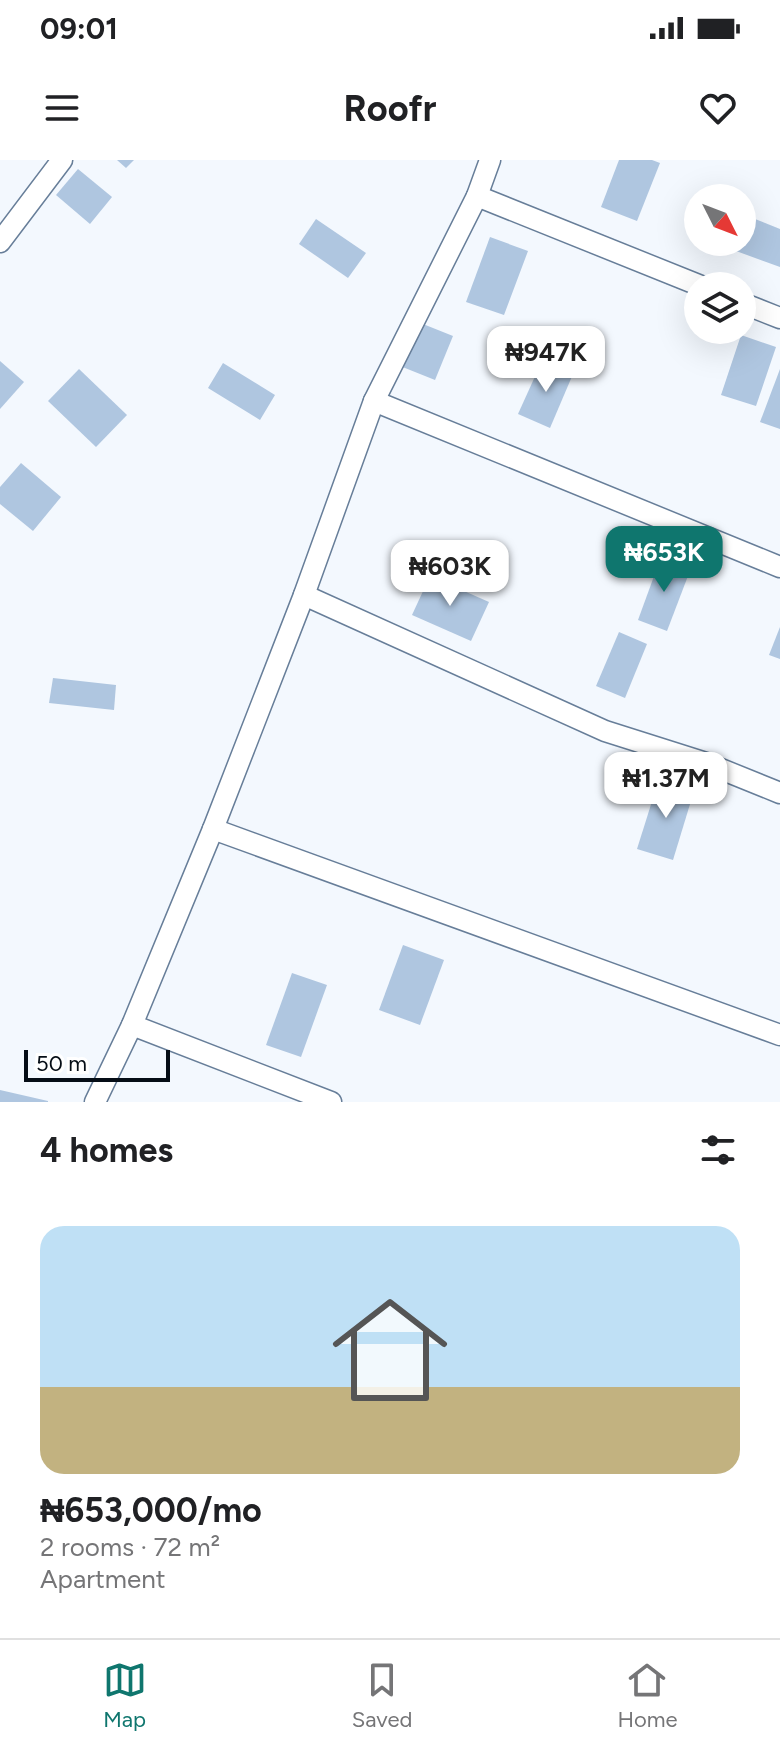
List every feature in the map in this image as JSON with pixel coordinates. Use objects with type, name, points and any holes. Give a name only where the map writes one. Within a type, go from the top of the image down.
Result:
[{"type":"street","points":[[0,242],[62,160]]},
{"type":"street","points":[[95,1102],[132,1025],[213,829],[304,595],[374,401],[477,196],[490,160]]},
{"type":"street","points":[[477,196],[684,279]]},
{"type":"street","points":[[756,309],[780,318]]},
{"type":"street","points":[[374,401],[780,567]]},
{"type":"street","points":[[304,595],[605,731],[706,763],[780,793]]},
{"type":"street","points":[[213,829],[780,1035]]},
{"type":"street","points":[[132,1025],[331,1102]]},
{"type":"building","points":[[117,160],[134,160],[126,168]]},
{"type":"building","points":[[619,160],[652,160],[660,163],[637,221],[601,207]]},
{"type":"building","points":[[78,169],[112,197],[90,224],[56,195]]},
{"type":"building","points":[[316,219],[366,253],[348,278],[299,244]]},
{"type":"building","points":[[756,219],[780,229],[780,267],[750,256],[756,256]]},
{"type":"building","points":[[490,237],[528,251],[504,315],[466,302]]},
{"type":"building","points":[[418,322],[453,336],[435,380],[400,366]]},
{"type":"building","points":[[756,340],[776,347],[756,406],[721,395],[738,344],[756,344]]},
{"type":"building","points":[[0,361],[24,382],[0,409]]},
{"type":"building","points":[[542,361],[573,374],[550,428],[518,414]]},
{"type":"building","points":[[223,363],[275,395],[260,420],[208,388]]},
{"type":"building","points":[[79,369],[127,415],[96,447],[48,401]]},
{"type":"building","points":[[780,369],[780,429],[760,422]]},
{"type":"building","points":[[21,463],[61,497],[33,531],[0,504],[0,487]]},
{"type":"building","points":[[661,557],[691,568],[667,631],[638,620]]},
{"type":"building","points":[[430,576],[489,602],[471,641],[412,615]]},
{"type":"building","points":[[780,627],[780,659],[769,655]]},
{"type":"building","points":[[619,632],[647,644],[625,698],[596,686]]},
{"type":"building","points":[[53,678],[116,685],[114,710],[49,703]]},
{"type":"building","points":[[659,779],[694,791],[673,860],[637,849]]},
{"type":"building","points":[[403,945],[444,960],[420,1025],[379,1010]]},
{"type":"building","points":[[292,973],[327,985],[301,1057],[266,1045]]},
{"type":"building","points":[[0,1090],[48,1101],[48,1102],[0,1102]]}]
